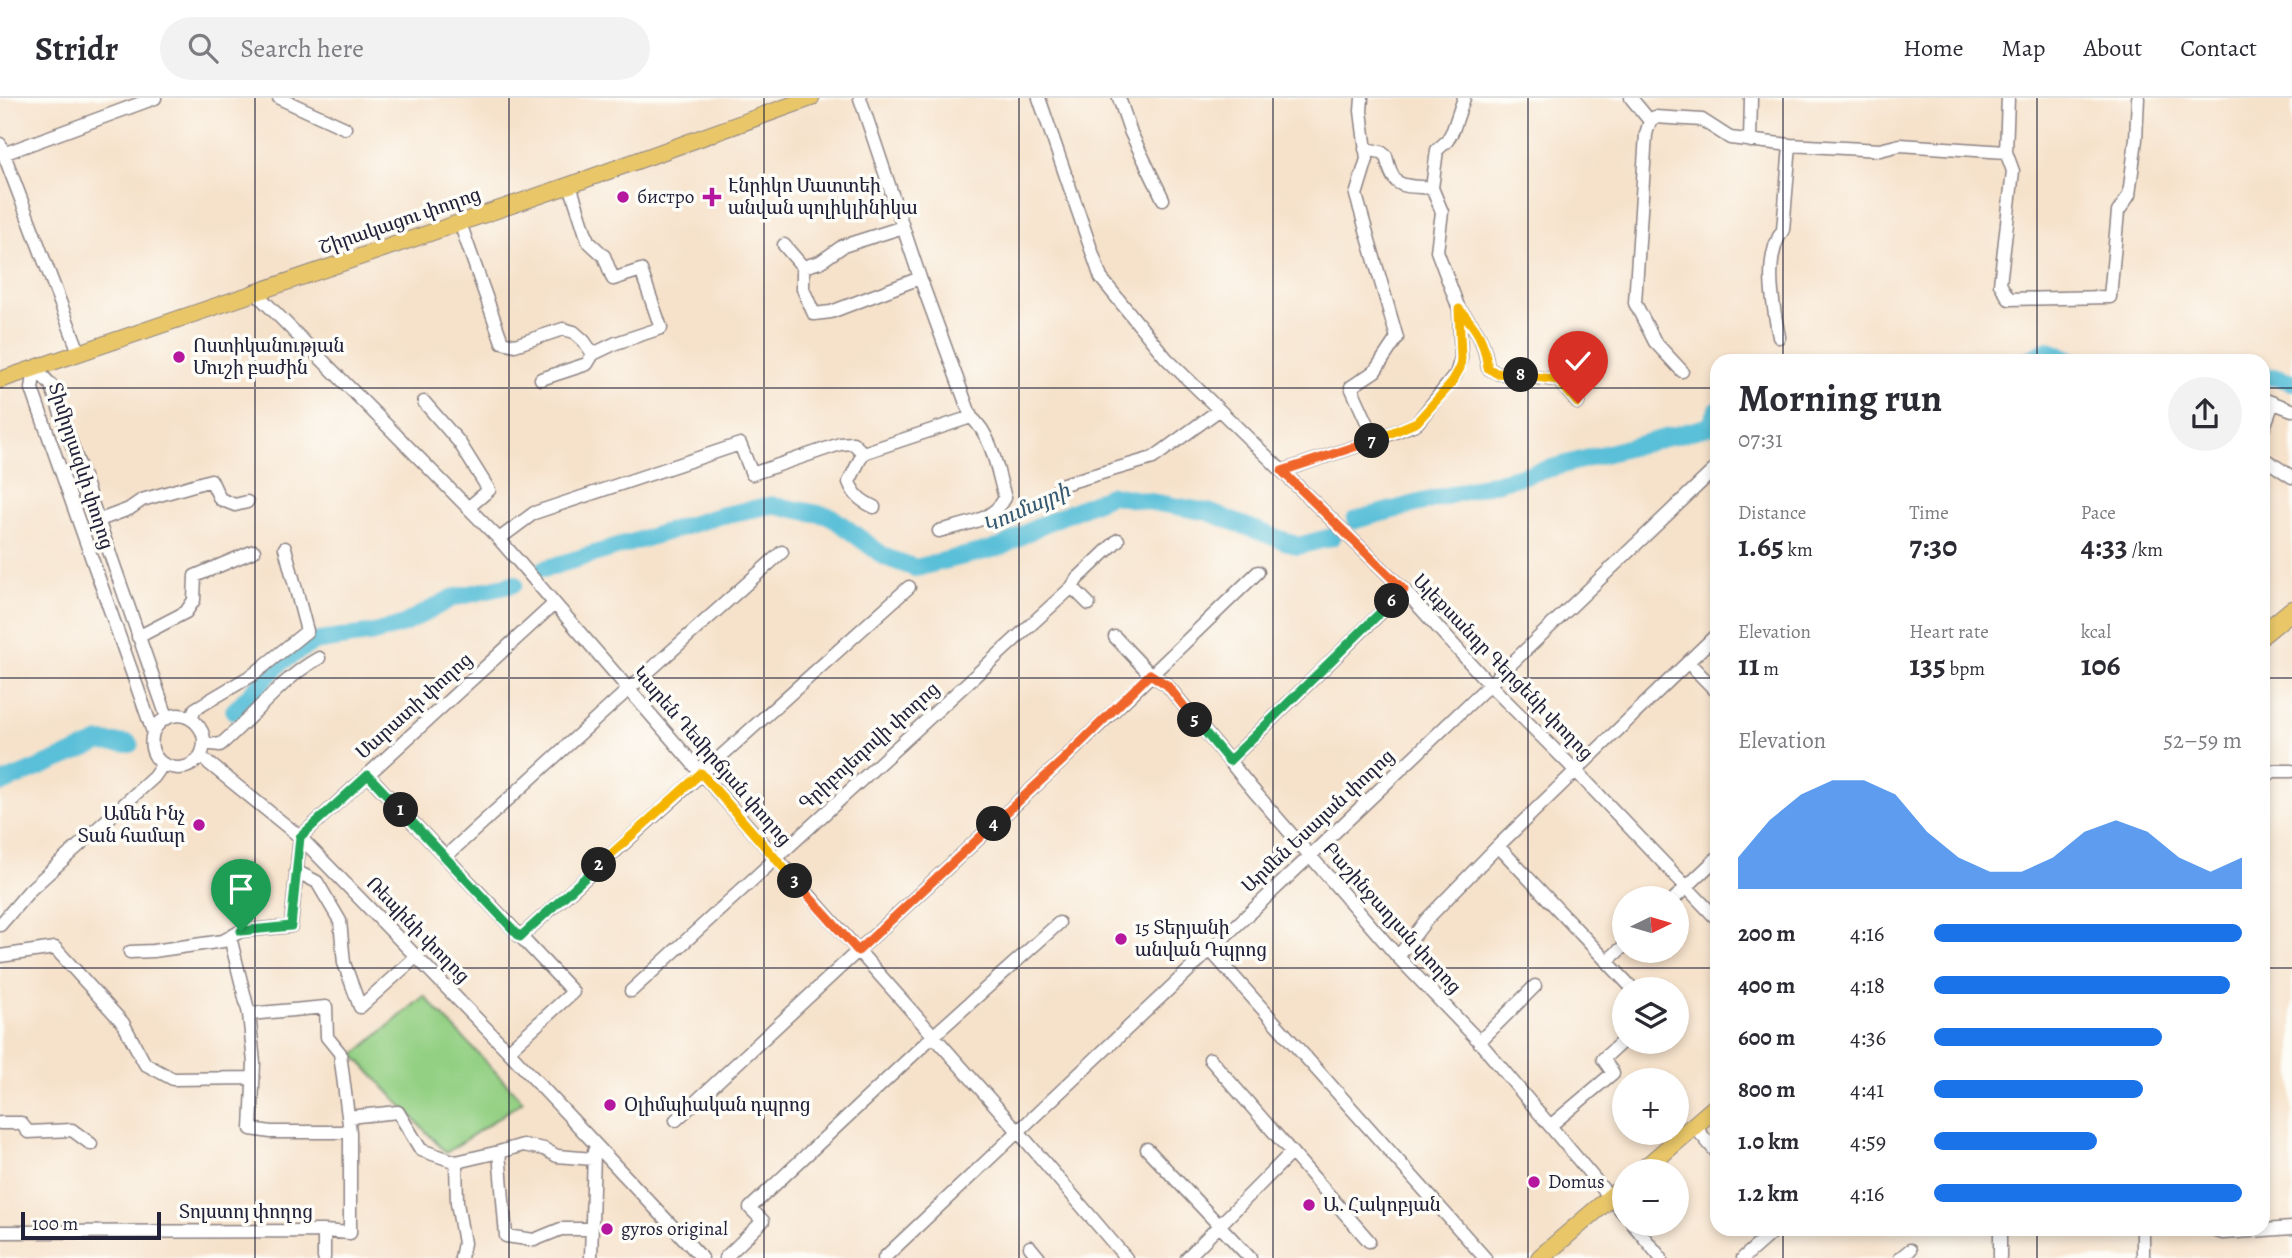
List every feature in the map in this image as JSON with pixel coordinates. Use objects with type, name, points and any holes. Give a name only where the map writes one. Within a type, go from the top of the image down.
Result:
[{"type":"highway","points":[[2270,627],[2292,610]]},
{"type":"highway","points":[[1656,1159],[1710,1112]]},
{"type":"highway","points":[[1540,1258],[1612,1196]]},
{"type":"main road","name":"Շիրակացու փողոց","points":[[0,380],[570,185],[811,98]]},
{"type":"street","points":[[79,352],[2,149],[155,98]]},
{"type":"street","points":[[279,98],[345,128]]},
{"type":"street","points":[[860,98],[920,278],[971,417],[979,424],[990,447],[1005,498],[991,516],[939,531]]},
{"type":"street","name":"Ալեքսանդր Գերցենի փողոց","points":[[1039,98],[1101,278],[1166,358],[1404,590],[1489,684],[1575,770],[1684,886]]},
{"type":"street","points":[[1119,98],[1131,133],[1163,199]]},
{"type":"street","points":[[1363,98],[1367,159],[1356,195],[1397,338],[1375,371],[1351,387],[1375,440]]},
{"type":"street","points":[[1282,471],[1375,440],[1417,422],[1451,384],[1460,368],[1459,309],[1437,251],[1442,212],[1432,188],[1437,150],[1447,141],[1453,130],[1464,98]]},
{"type":"street","points":[[1631,98],[1650,121]]},
{"type":"street","points":[[1750,141],[1751,98]]},
{"type":"street","points":[[2008,98],[2006,152],[2013,171],[2000,284],[2010,299],[2110,298],[2118,212],[2129,195],[2138,98]]},
{"type":"street","points":[[1682,371],[1655,342],[1635,303],[1646,134],[1650,121],[1655,117],[1702,120],[1730,138],[1790,145],[1880,150],[1900,145],[2006,152]]},
{"type":"street","points":[[1779,337],[1771,296],[1775,241],[1783,230],[1790,145]]},
{"type":"street","points":[[1365,149],[1381,152],[1386,156],[1394,181],[1401,185],[1432,188]]},
{"type":"street","points":[[541,379],[587,364],[593,354],[616,342],[661,328],[641,271],[613,279],[604,256],[589,241],[570,185]]},
{"type":"street","points":[[460,223],[502,342],[515,345],[563,329],[574,332],[593,354]]},
{"type":"street","points":[[803,267],[820,262],[843,246],[903,227]]},
{"type":"street","points":[[783,245],[803,267],[803,289],[814,314],[831,312],[920,278]]},
{"type":"street","name":"Կարեն Դեմիրճյան փողոց","points":[[254,291],[499,539],[1126,1258]]},
{"type":"street","points":[[1459,309],[1477,328],[1485,346],[1488,368],[1496,373],[1558,380],[1578,403]]},
{"type":"street","name":"Տիմիրյազևի փողոց","points":[[35,368],[51,385],[167,718]]},
{"type":"street","name":"Տիմիրյազևի փողոց","points":[[35,368],[32,389],[153,732],[152,750],[163,764]]},
{"type":"street","points":[[424,401],[458,442],[489,490],[468,507]]},
{"type":"street","points":[[2270,402],[2292,410]]},
{"type":"street","points":[[1060,485],[1153,458],[1219,410]]},
{"type":"street","points":[[874,507],[863,502],[853,492],[849,482],[863,453],[971,417]]},
{"type":"street","points":[[499,539],[534,513],[740,444],[752,474],[840,444],[853,443],[863,453]]},
{"type":"street","points":[[2270,463],[2292,477]]},
{"type":"street","name":"Արմեն Եսայան փողոց","points":[[884,1258],[1710,477]]},
{"type":"street","points":[[97,521],[129,509],[142,500],[211,480],[220,499],[235,505],[247,502]]},
{"type":"street","points":[[67,494],[85,488]]},
{"type":"street","name":"Գրիբոյեդովի փողոց","points":[[631,992],[1072,587],[1118,540]]},
{"type":"street","points":[[191,719],[195,709],[254,674],[307,631],[285,548]]},
{"type":"street","points":[[138,637],[186,612],[194,600],[195,576],[254,551]]},
{"type":"street","points":[[445,857],[782,552]]},
{"type":"street","points":[[676,1120],[1062,761],[1258,572]]},
{"type":"street","points":[[520,937],[909,587]]},
{"type":"street","points":[[1072,587],[1089,604]]},
{"type":"street","points":[[1229,761],[1404,590]]},
{"type":"street","name":"Մարատի փողոց","points":[[300,837],[554,604]]},
{"type":"street","name":"Բաշինջաղյան փողոց","points":[[1115,637],[1150,674],[1167,685],[1398,957],[1479,1042],[1550,1126],[1612,1187]]},
{"type":"street","points":[[1398,957],[1427,919],[1498,846],[1710,641]]},
{"type":"street","points":[[204,743],[220,745],[300,669],[319,658]]},
{"type":"street","points":[[1688,662],[1710,685]]},
{"type":"street","points":[[0,925],[30,890],[154,778],[163,764],[183,768],[191,765],[200,756],[204,743],[200,727],[191,719],[180,715],[167,718],[159,723],[153,732]]},
{"type":"street","name":"Ռեպինի փողոց","points":[[200,756],[300,837],[596,1144]]},
{"type":"street","points":[[2270,773],[2292,771]]},
{"type":"street","points":[[368,775],[573,992],[508,1051]]},
{"type":"street","points":[[130,952],[223,941],[241,931],[291,926],[300,837]]},
{"type":"street","points":[[1498,846],[1622,977]]},
{"type":"street","points":[[1688,886],[1710,865]]},
{"type":"street","points":[[296,871],[317,882],[340,921],[344,963],[360,1007],[417,956]]},
{"type":"street","name":"Ալեքսանդր Գերցենի փողոց","points":[[1689,891],[1710,912]]},
{"type":"street","points":[[725,1258],[763,1221],[750,1208],[933,1036],[1059,923]]},
{"type":"street","points":[[230,937],[249,1014],[254,1063],[251,1129],[271,1132],[350,1132],[341,1053],[327,1037],[326,1007],[249,1014]]},
{"type":"street","points":[[0,956],[55,948],[122,1023],[145,1064],[173,1079],[253,1079]]},
{"type":"street","points":[[1210,950],[1485,1258]]},
{"type":"street","points":[[1607,961],[1612,957]]},
{"type":"street","points":[[1479,1042],[1535,986]]},
{"type":"street","points":[[1550,1126],[1613,1073],[1604,1059],[1612,1051]]},
{"type":"street","points":[[1210,1059],[1369,1241]]},
{"type":"street","points":[[348,1117],[398,1112],[421,1150],[456,1162],[523,1145],[544,1149],[557,1156],[593,1158]]},
{"type":"street","points":[[0,1123],[21,1123],[28,1132],[72,1130],[91,1144]]},
{"type":"street","points":[[1693,1126],[1710,1145]]},
{"type":"street","name":"Տոլստոյ փողոց","points":[[0,1232],[350,1233],[350,1132]]},
{"type":"street","points":[[591,1258],[593,1158],[596,1144]]},
{"type":"street","points":[[596,1144],[702,1258]]},
{"type":"street","points":[[1147,1149],[1250,1258]]},
{"type":"street","points":[[499,1152],[506,1236],[534,1240],[561,1229],[592,1229]]},
{"type":"street","points":[[1186,1258],[1291,1153]]},
{"type":"street","points":[[456,1162],[457,1203],[464,1243],[461,1258]]},
{"type":"street","points":[[2270,1230],[2292,1228]]},
{"type":"street","points":[[324,1231],[324,1258]]},
{"type":"street","points":[[1643,1236],[1661,1258]]},
{"type":"street","points":[[1743,1258],[1768,1236]]},
{"type":"street","points":[[2000,1236],[2000,1258]]},
{"type":"street","points":[[2143,1236],[2143,1258]]},
{"type":"street","points":[[1030,1247],[1039,1258]]},
{"type":"green space","points":[[424,996],[523,1101],[446,1153],[354,1055]]},
{"type":"waterway","name":"Կումայրի","points":[[2040,354],[2048,350],[2057,354]]},
{"type":"waterway","name":"Կումայրի","points":[[2270,377],[2292,382]]},
{"type":"waterway","name":"Կումայրի","points":[[1355,520],[1710,426]]},
{"type":"waterway","name":"Կումայրի","points":[[544,569],[719,516],[772,505],[830,516],[885,557],[915,568],[1001,547],[1041,525],[1112,495],[1208,512],[1298,546],[1332,537]]},
{"type":"waterway","points":[[234,711],[281,662],[313,642],[374,633],[404,624],[452,598],[514,584]]},
{"type":"waterway","points":[[0,784],[100,742],[130,744]]},
{"type":"place","name":"бистро","points":[[623,197]]},
{"type":"place","name":"Էնրիկո Մատտեի անվան պոլիկլինիկա","points":[[712,197]]},
{"type":"place","name":"Ոստիկանության Մուշի բաժին","points":[[179,357]]},
{"type":"place","name":"Ամեն Ինչ Տան համար","points":[[199,825]]},
{"type":"place","name":"15 Տերյանի անվան Դպրոց","points":[[1121,939]]},
{"type":"place","name":"Օլիմպիական դպրոց","points":[[610,1105]]},
{"type":"place","name":"Domus","points":[[1534,1182]]},
{"type":"place","name":"Ա. Հակոբյան","points":[[1309,1205]]},
{"type":"place","name":"gyros original","points":[[607,1229]]},
{"type":"route","points":[[241,931],[291,926],[300,837],[368,775],[520,937],[701,773],[858,951],[1062,761],[1150,674],[1167,685],[1229,761],[1404,590],[1282,471],[1375,440],[1417,422],[1451,384],[1460,368],[1459,309],[1477,328],[1485,346],[1488,368],[1496,373],[1558,380],[1578,403]]}]
